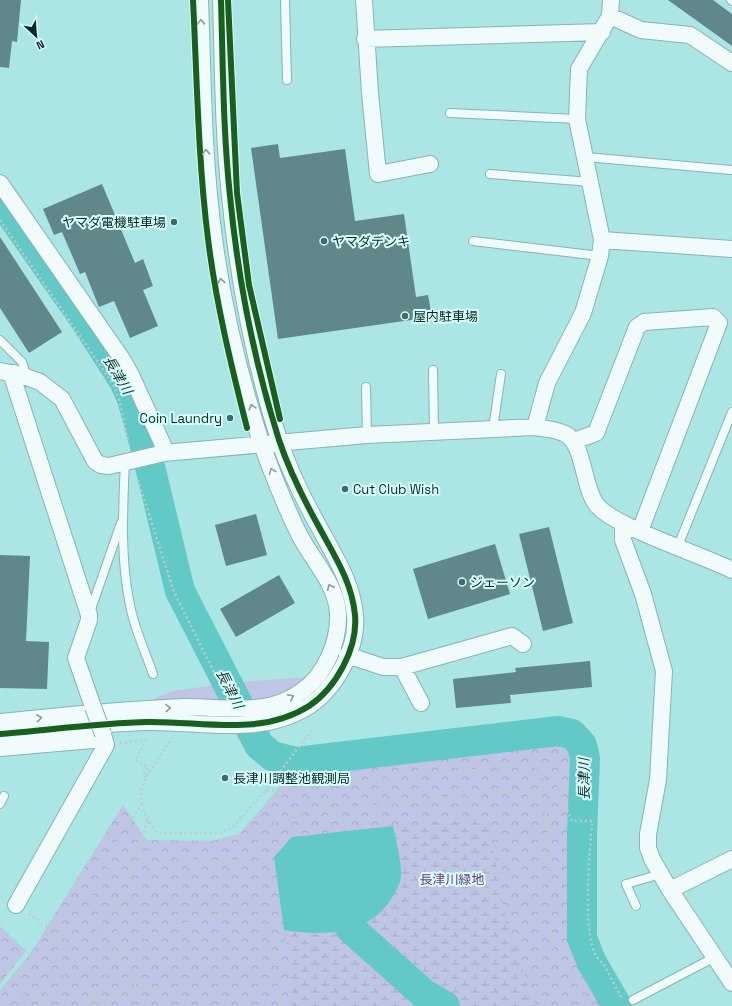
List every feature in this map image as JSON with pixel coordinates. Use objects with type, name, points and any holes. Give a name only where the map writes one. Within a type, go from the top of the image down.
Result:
[{"type":"street","points":[[0,722],[105,712],[188,707],[254,708],[281,702],[301,692],[310,684],[327,662],[331,651],[339,616],[337,603],[330,585],[300,536],[284,502],[262,444],[232,340],[214,238],[206,161],[200,0]]},
{"type":"street","points":[[0,734],[109,724],[172,722],[240,725],[261,724],[286,717],[310,705],[320,697],[338,675],[353,637],[355,618],[353,599],[346,580],[301,492],[280,443],[251,335],[237,250],[227,159],[221,0]]},
{"type":"street","points":[[364,0],[365,39],[378,174],[430,164]]},
{"type":"street","points":[[535,427],[547,383],[583,313],[600,256],[602,240],[577,119],[579,70],[610,16],[611,0]]},
{"type":"street","points":[[610,16],[641,30],[690,35],[732,63]]},
{"type":"street","points":[[365,39],[602,32]]},
{"type":"street","points":[[0,183],[122,359],[131,375],[163,445],[160,453]]},
{"type":"street","points":[[602,240],[732,248]]},
{"type":"street","points":[[574,441],[596,433],[637,327],[644,322],[713,317],[719,323],[640,531]]},
{"type":"street","points":[[16,905],[104,739],[76,658],[89,620],[89,615],[12,373],[40,382],[62,399],[95,461],[101,465],[109,466],[160,453],[367,435],[535,427],[553,430],[567,435],[574,441],[588,490],[596,505],[604,512],[623,524],[731,566]]},
{"type":"street","points":[[623,524],[623,540],[642,594],[664,671],[658,780],[648,848],[652,859],[670,890],[732,983]]},
{"type":"street","points":[[347,655],[383,667],[402,667],[512,636],[523,644]]},
{"type":"street","points":[[402,667],[421,703]]},
{"type":"street","points":[[0,710],[92,704]]},
{"type":"street","points":[[0,748],[104,739]]},
{"type":"street","points":[[670,890],[732,859]]},
{"type":"lane","points":[[285,0],[287,80]]},
{"type":"lane","points":[[450,113],[577,119]]},
{"type":"lane","points":[[586,157],[731,170]]},
{"type":"lane","points":[[490,174],[591,182]]},
{"type":"lane","points":[[473,241],[600,256]]},
{"type":"lane","points":[[0,340],[22,362],[24,368],[12,373]]},
{"type":"lane","points":[[433,370],[434,431]]},
{"type":"lane","points":[[493,429],[501,374]]},
{"type":"lane","points":[[366,387],[367,435]]},
{"type":"lane","points":[[678,546],[732,412]]},
{"type":"lane","points":[[89,615],[122,518],[132,459]]},
{"type":"lane","points":[[122,518],[126,579],[130,606],[153,674]]},
{"type":"lane","points":[[0,804],[4,796]]},
{"type":"lane","points":[[636,906],[626,884],[661,874]]},
{"type":"lane","points":[[633,1000],[715,957]]},
{"type":"path","points":[[0,220],[113,384],[120,402],[132,459],[174,592],[215,674]]},
{"type":"path","points":[[172,722],[172,739],[146,776],[141,790],[142,805],[148,821],[158,832],[219,834],[232,828],[265,791],[312,730]]},
{"type":"path","points":[[104,739],[146,740],[135,760],[148,767],[143,775],[146,776]]},
{"type":"path","points":[[265,791],[514,766],[540,768],[553,778],[572,821],[592,821],[587,914],[591,944],[598,960],[603,963],[623,1001]]},
{"type":"path","points":[[516,814],[546,773]]},
{"type":"path","points":[[325,785],[329,833]]},
{"type":"path","points":[[137,850],[212,861],[232,862],[245,858],[255,849],[275,822],[298,813],[522,790],[542,803],[546,811],[552,949],[589,1006]]},
{"type":"path","points":[[13,1006],[42,973],[90,903],[108,867],[121,831],[142,805]]},
{"type":"path","points":[[88,1006],[98,991],[118,948],[117,916],[137,850],[148,821]]},
{"type":"path","points":[[37,1006],[73,966],[105,920],[122,901]]},
{"type":"path","points":[[16,905],[65,939]]},
{"type":"path","points":[[118,948],[171,928],[218,914],[245,908],[266,912],[275,959],[281,1006]]},
{"type":"path","points":[[115,955],[129,980],[139,988]]},
{"type":"path","points":[[88,1006],[139,988],[165,991],[212,1006]]},
{"type":"green space","points":[[307,677],[301,683],[288,691],[251,703],[241,682]]},
{"type":"green space","points":[[239,682],[249,703],[228,703],[219,684]]},
{"type":"green space","points":[[217,685],[225,703],[153,703],[153,699],[172,691]]},
{"type":"green space","name":"長津川緑地","points":[[559,738],[575,746],[579,753],[580,761],[584,940],[615,1006],[0,1006],[0,990],[30,954],[123,805],[147,840],[212,841],[239,834],[296,768]]},
{"type":"green space","points":[[488,820],[506,922],[535,1006],[293,1006],[290,960],[284,930],[318,934],[339,932],[359,925],[379,911],[394,894],[399,885],[401,875],[393,826]]},
{"type":"green space","points":[[0,926],[26,951],[0,984]]},
{"type":"water","points":[[393,826],[401,868],[401,878],[391,899],[382,911],[357,927],[343,931],[313,933],[284,930],[274,857],[292,837]]},
{"type":"building","points":[[0,0],[21,0],[17,42],[12,41],[9,68],[0,67]]},
{"type":"building","points":[[668,0],[713,0],[732,14],[732,46]]},
{"type":"building","points":[[278,144],[280,158],[345,149],[355,221],[404,214],[416,297],[428,295],[432,317],[278,339],[251,148]]},
{"type":"building","points":[[102,184],[135,263],[143,259],[153,286],[143,290],[158,326],[130,338],[114,301],[99,307],[85,272],[80,274],[62,232],[54,235],[43,209]]},
{"type":"building","points":[[0,237],[62,332],[29,353],[0,308]]},
{"type":"building","points":[[256,514],[267,555],[226,566],[215,525]]},
{"type":"building","points":[[549,527],[573,623],[543,631],[519,534]]},
{"type":"building","name":"ジェーソン","points":[[495,544],[510,594],[428,619],[413,569]]},
{"type":"building","points":[[0,555],[30,556],[26,641],[49,642],[47,689],[0,688]]},
{"type":"building","points":[[279,575],[295,603],[236,637],[220,609]]},
{"type":"building","points":[[590,661],[592,687],[510,695],[511,703],[456,708],[453,679],[516,672],[515,668]]},
{"type":"waterway","name":"長津川","points":[[0,199],[83,317],[124,381],[132,399],[145,446],[180,591],[259,745],[272,756],[296,762],[558,731],[572,734],[582,745],[585,758],[582,834],[582,938],[591,961],[617,1006]]},
{"type":"waterway","points":[[350,928],[424,994],[445,1006]]},
{"type":"cycle path","points":[[193,0],[200,149],[211,263],[230,357],[247,428]]},
{"type":"cycle path","points":[[0,734],[93,725],[148,722],[210,725],[251,724],[290,716],[309,706],[328,689],[343,666],[353,641],[355,615],[350,591],[342,569],[302,496],[283,451],[270,410],[248,320],[233,227],[228,172],[221,0]]},
{"type":"cycle path","points":[[228,0],[237,193],[249,285],[280,419]]},
{"type":"place","name":"ヤマダ電機駐車場","points":[[174,222]]},
{"type":"place","name":"ヤマダデンキ","points":[[324,241]]},
{"type":"place","name":"屋内駐車場","points":[[405,316]]},
{"type":"place","name":"Coin Laundry","points":[[230,418]]},
{"type":"place","name":"Cut Club Wish","points":[[345,489]]},
{"type":"place","name":"ジェーソン","points":[[462,582]]},
{"type":"place","name":"長津川調整池観測局","points":[[225,778]]}]
